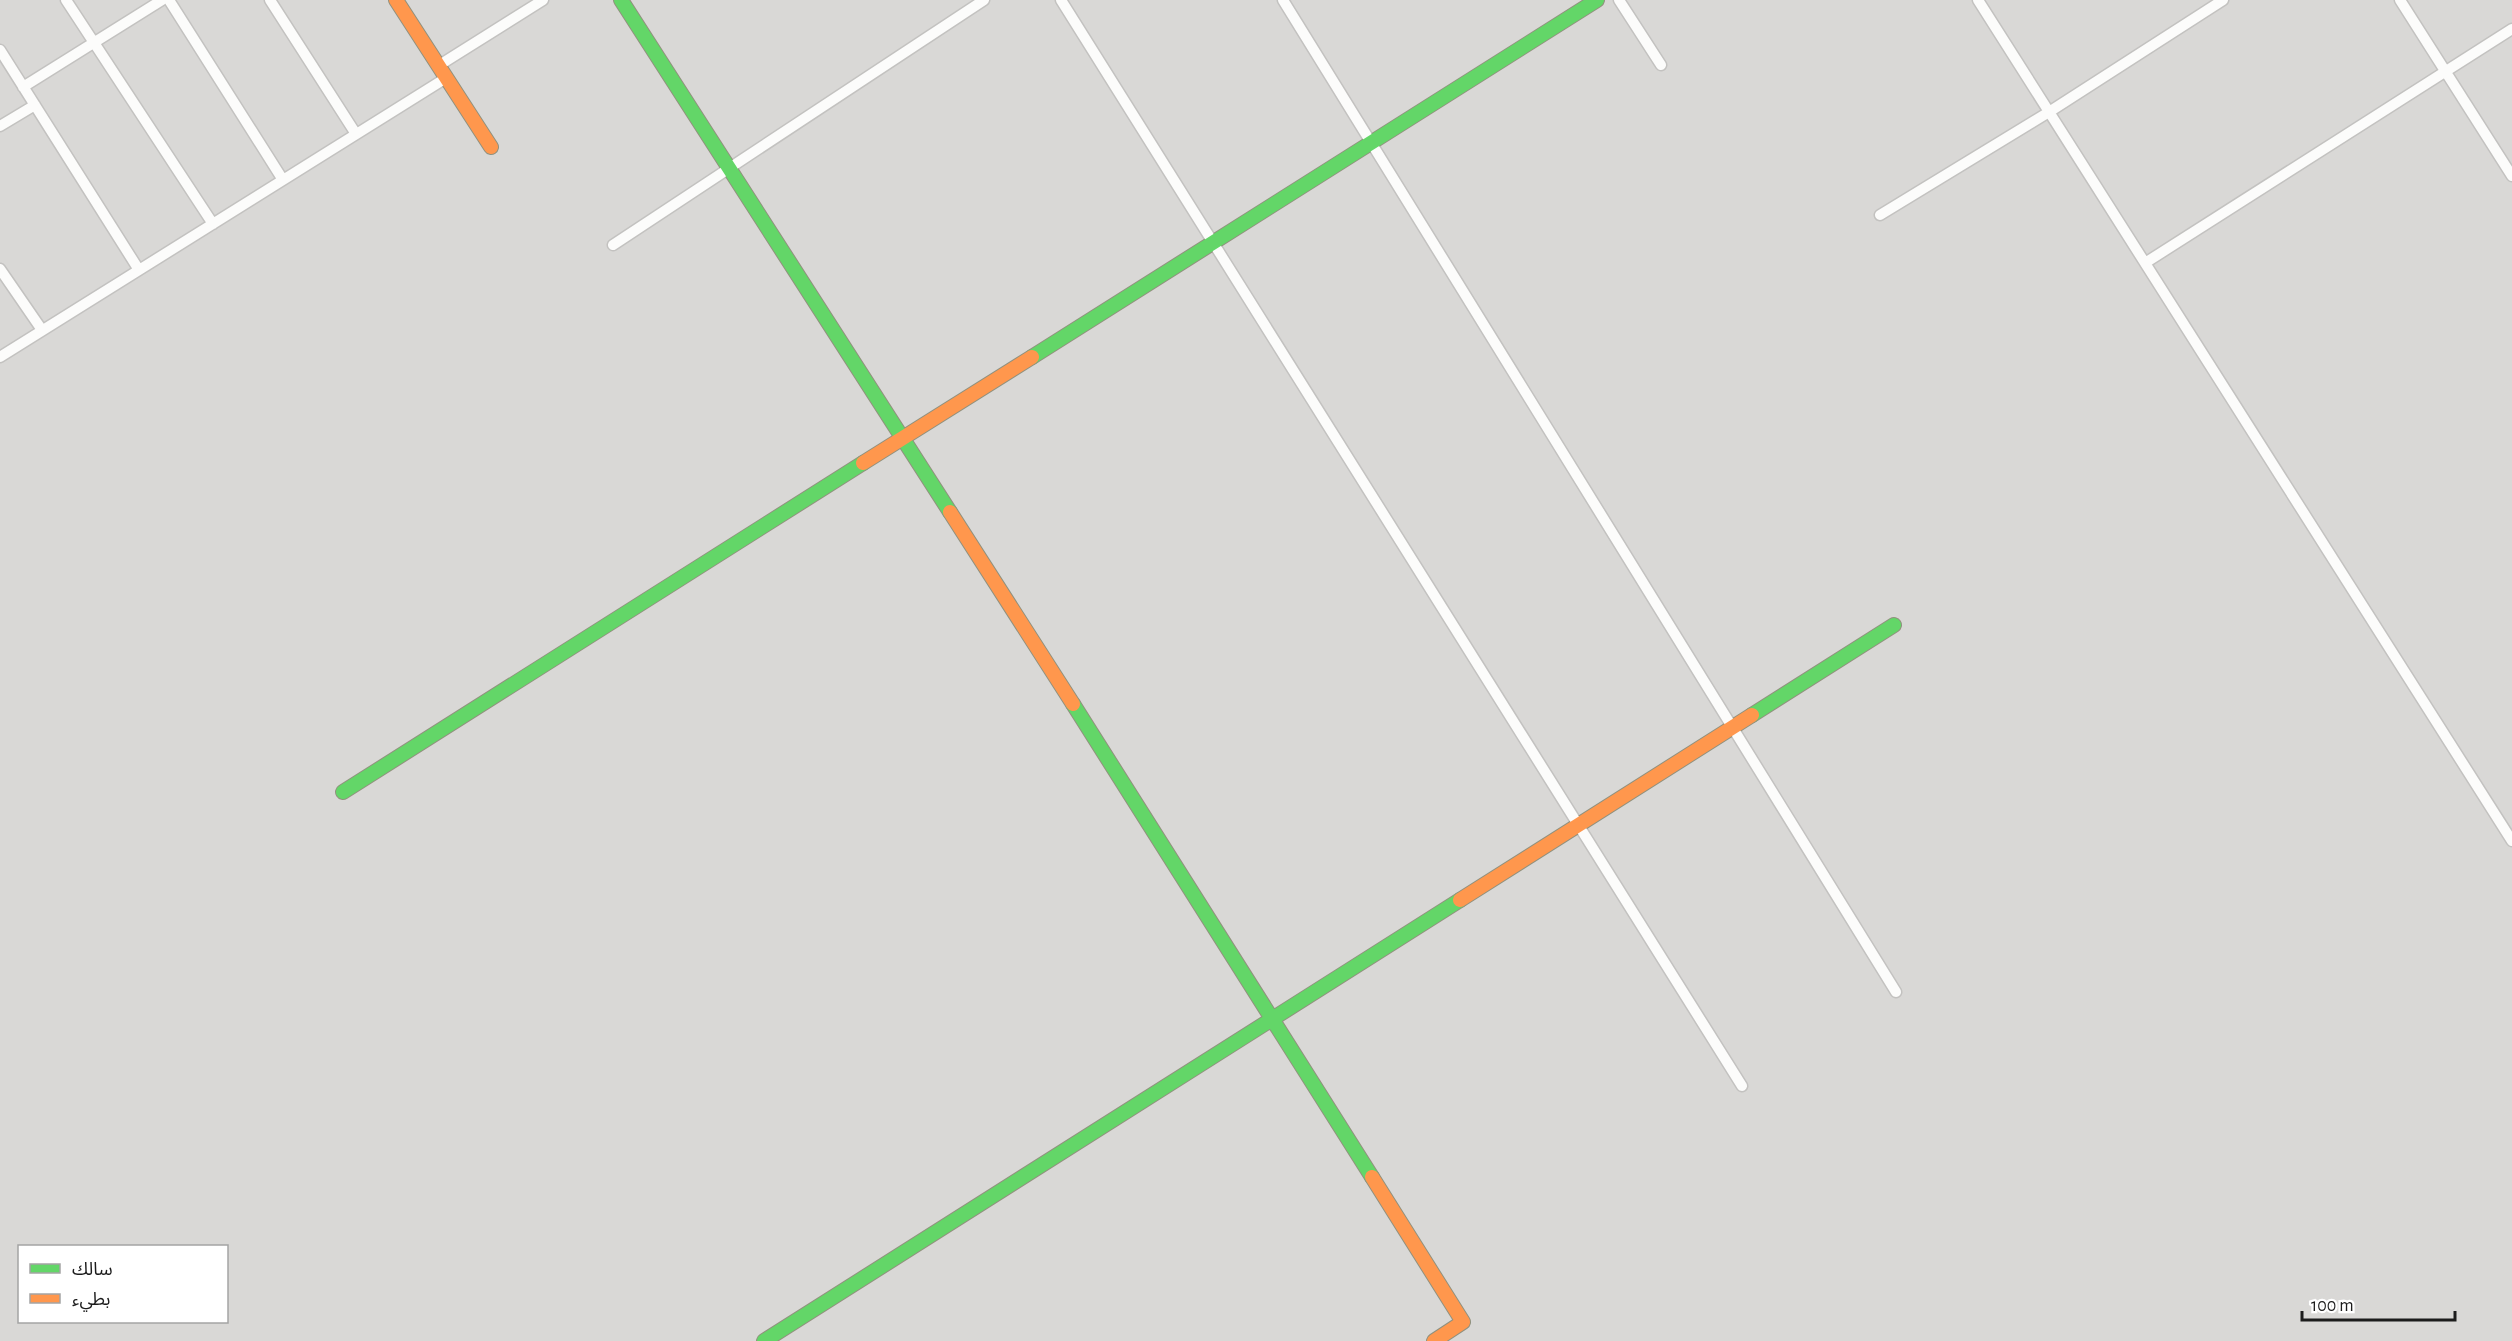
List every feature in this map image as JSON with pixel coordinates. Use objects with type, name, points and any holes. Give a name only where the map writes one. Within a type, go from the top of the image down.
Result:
[{"type":"street","points":[[66,0],[213,224]]},
{"type":"street","points":[[23,87],[162,0]]},
{"type":"street","points":[[169,0],[283,180]]},
{"type":"street","points":[[270,0],[356,134]]},
{"type":"street","points":[[396,0],[490,147]]},
{"type":"street","points":[[521,0],[527,10]]},
{"type":"street","points":[[0,357],[356,134],[543,0]]},
{"type":"street","points":[[621,0],[904,438],[1463,1322],[1434,1341]]},
{"type":"street","points":[[613,245],[984,0]]},
{"type":"street","points":[[1061,0],[1742,1086]]},
{"type":"street","points":[[1283,0],[1896,992]]},
{"type":"street","points":[[343,792],[1597,0]]},
{"type":"street","points":[[1619,0],[1660,65]]},
{"type":"street","points":[[1978,0],[2512,841]]},
{"type":"street","points":[[1880,215],[2049,112],[2223,0]]},
{"type":"street","points":[[2400,0],[2512,176]]},
{"type":"street","points":[[2145,263],[2512,29]]},
{"type":"street","points":[[0,50],[139,270]]},
{"type":"street","points":[[0,126],[35,105]]},
{"type":"street","points":[[0,269],[42,330]]},
{"type":"street","points":[[764,1341],[1894,625]]},
{"type":"shaded area","points":[[0,0],[2512,0],[2512,1341],[0,1341]]},
{"type":"traffic: fast","points":[[621,0],[950,512]]},
{"type":"traffic: fast","points":[[1032,357],[1597,0]]},
{"type":"traffic: fast","points":[[343,792],[863,463]]},
{"type":"traffic: fast","points":[[1752,715],[1894,625]]},
{"type":"traffic: fast","points":[[1073,704],[1372,1177]]},
{"type":"traffic: fast","points":[[764,1341],[1460,900]]},
{"type":"traffic: slow","points":[[396,0],[491,147]]},
{"type":"traffic: slow","points":[[863,463],[1032,357]]},
{"type":"traffic: slow","points":[[950,512],[1073,704]]},
{"type":"traffic: slow","points":[[1460,900],[1752,715]]},
{"type":"traffic: slow","points":[[1372,1177],[1463,1322],[1434,1341]]}]
